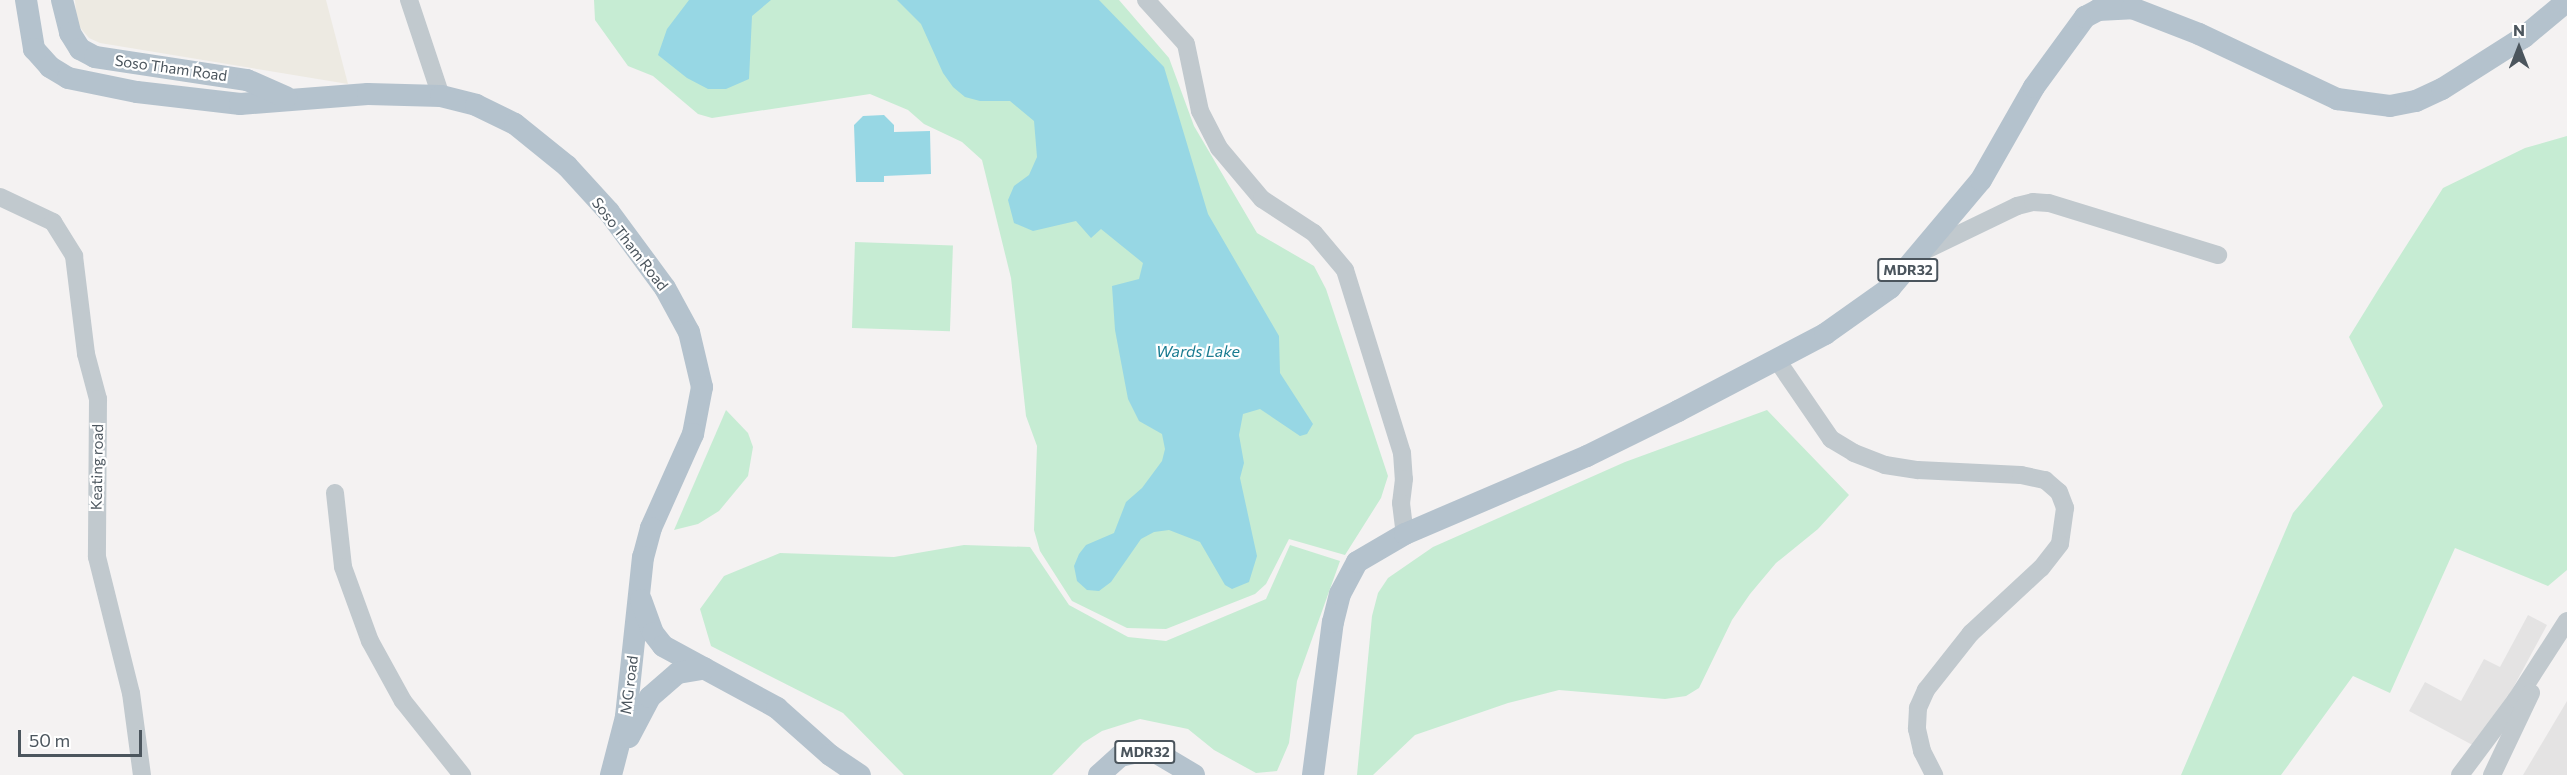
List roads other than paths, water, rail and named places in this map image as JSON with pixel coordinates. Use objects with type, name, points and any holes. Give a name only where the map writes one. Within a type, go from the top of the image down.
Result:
[{"type":"main road","points":[[26,0],[34,49],[50,67],[68,78],[137,92],[240,104],[288,98]]},
{"type":"main road","name":"Soso Tham Road","points":[[62,0],[70,33],[80,49],[95,57],[247,80],[288,98],[368,94],[441,96],[476,105],[515,123],[567,166],[609,212],[665,288],[689,332],[699,363],[700,409],[693,434],[651,528],[639,593]]},
{"type":"main road","name":"MDR32","points":[[1313,775],[1340,594],[1357,562],[1405,534],[1587,456],[1777,360],[1825,333],[1890,288],[1926,250],[1981,180],[2034,87],[2086,8],[2098,10],[2132,8],[2199,34],[2337,99],[2390,106],[2416,101],[2442,89],[2524,37],[2567,1]]},
{"type":"main road","points":[[639,593],[650,625],[663,646],[777,708],[830,755],[860,775]]},
{"type":"main road","name":"MG road","points":[[615,766],[639,593]]},
{"type":"main road","points":[[615,766],[650,697],[678,673],[705,668]]},
{"type":"main road","name":"MDR32","points":[[1099,775],[1120,756],[1137,752],[1157,753],[1194,775]]},
{"type":"street","points":[[410,0],[441,96]]},
{"type":"street","points":[[1146,0],[1185,44],[1200,111],[1219,148],[1262,199],[1327,245],[1345,270],[1402,453],[1404,479],[1401,502],[1405,534]]},
{"type":"street","name":"Keating road","points":[[0,197],[53,222],[74,256],[86,354],[98,399],[97,557],[131,693],[142,775]]},
{"type":"street","points":[[1926,250],[2017,206],[2033,202],[2049,203],[2218,255]]},
{"type":"street","points":[[1777,360],[1831,440],[1854,453],[1885,465],[1918,470],[2021,475],[2045,480],[2059,492],[2065,508],[2060,544],[2041,568],[1971,633],[1936,673],[1918,708],[1922,751],[1934,775]]},
{"type":"street","points":[[335,493],[343,567],[370,641],[403,701],[462,775]]},
{"type":"street","points":[[2460,775],[2567,621]]},
{"type":"street","points":[[2492,775],[2539,677],[2548,650]]},
{"type":"water","points":[[689,0],[771,0],[752,16],[749,79],[726,89],[708,89],[687,78],[658,55],[667,29]]},
{"type":"water","name":"Wards Lake","points":[[897,0],[1099,0],[1164,67],[1208,214],[1279,336],[1280,373],[1313,424],[1307,434],[1300,436],[1260,409],[1243,414],[1239,435],[1244,463],[1240,478],[1257,556],[1249,582],[1232,589],[1225,585],[1200,542],[1169,530],[1154,532],[1141,539],[1111,582],[1099,591],[1087,590],[1077,581],[1074,566],[1079,554],[1086,545],[1114,533],[1126,502],[1142,488],[1162,461],[1165,449],[1162,434],[1139,421],[1128,399],[1115,330],[1112,286],[1139,279],[1143,263],[1101,229],[1091,238],[1076,221],[1033,231],[1014,223],[1008,200],[1014,186],[1029,175],[1037,157],[1034,121],[1010,101],[980,101],[965,97],[953,87],[943,73],[921,24]]},
{"type":"water","points":[[884,115],[894,125],[894,132],[930,131],[931,174],[884,176],[884,182],[856,182],[854,125],[863,116]]}]
